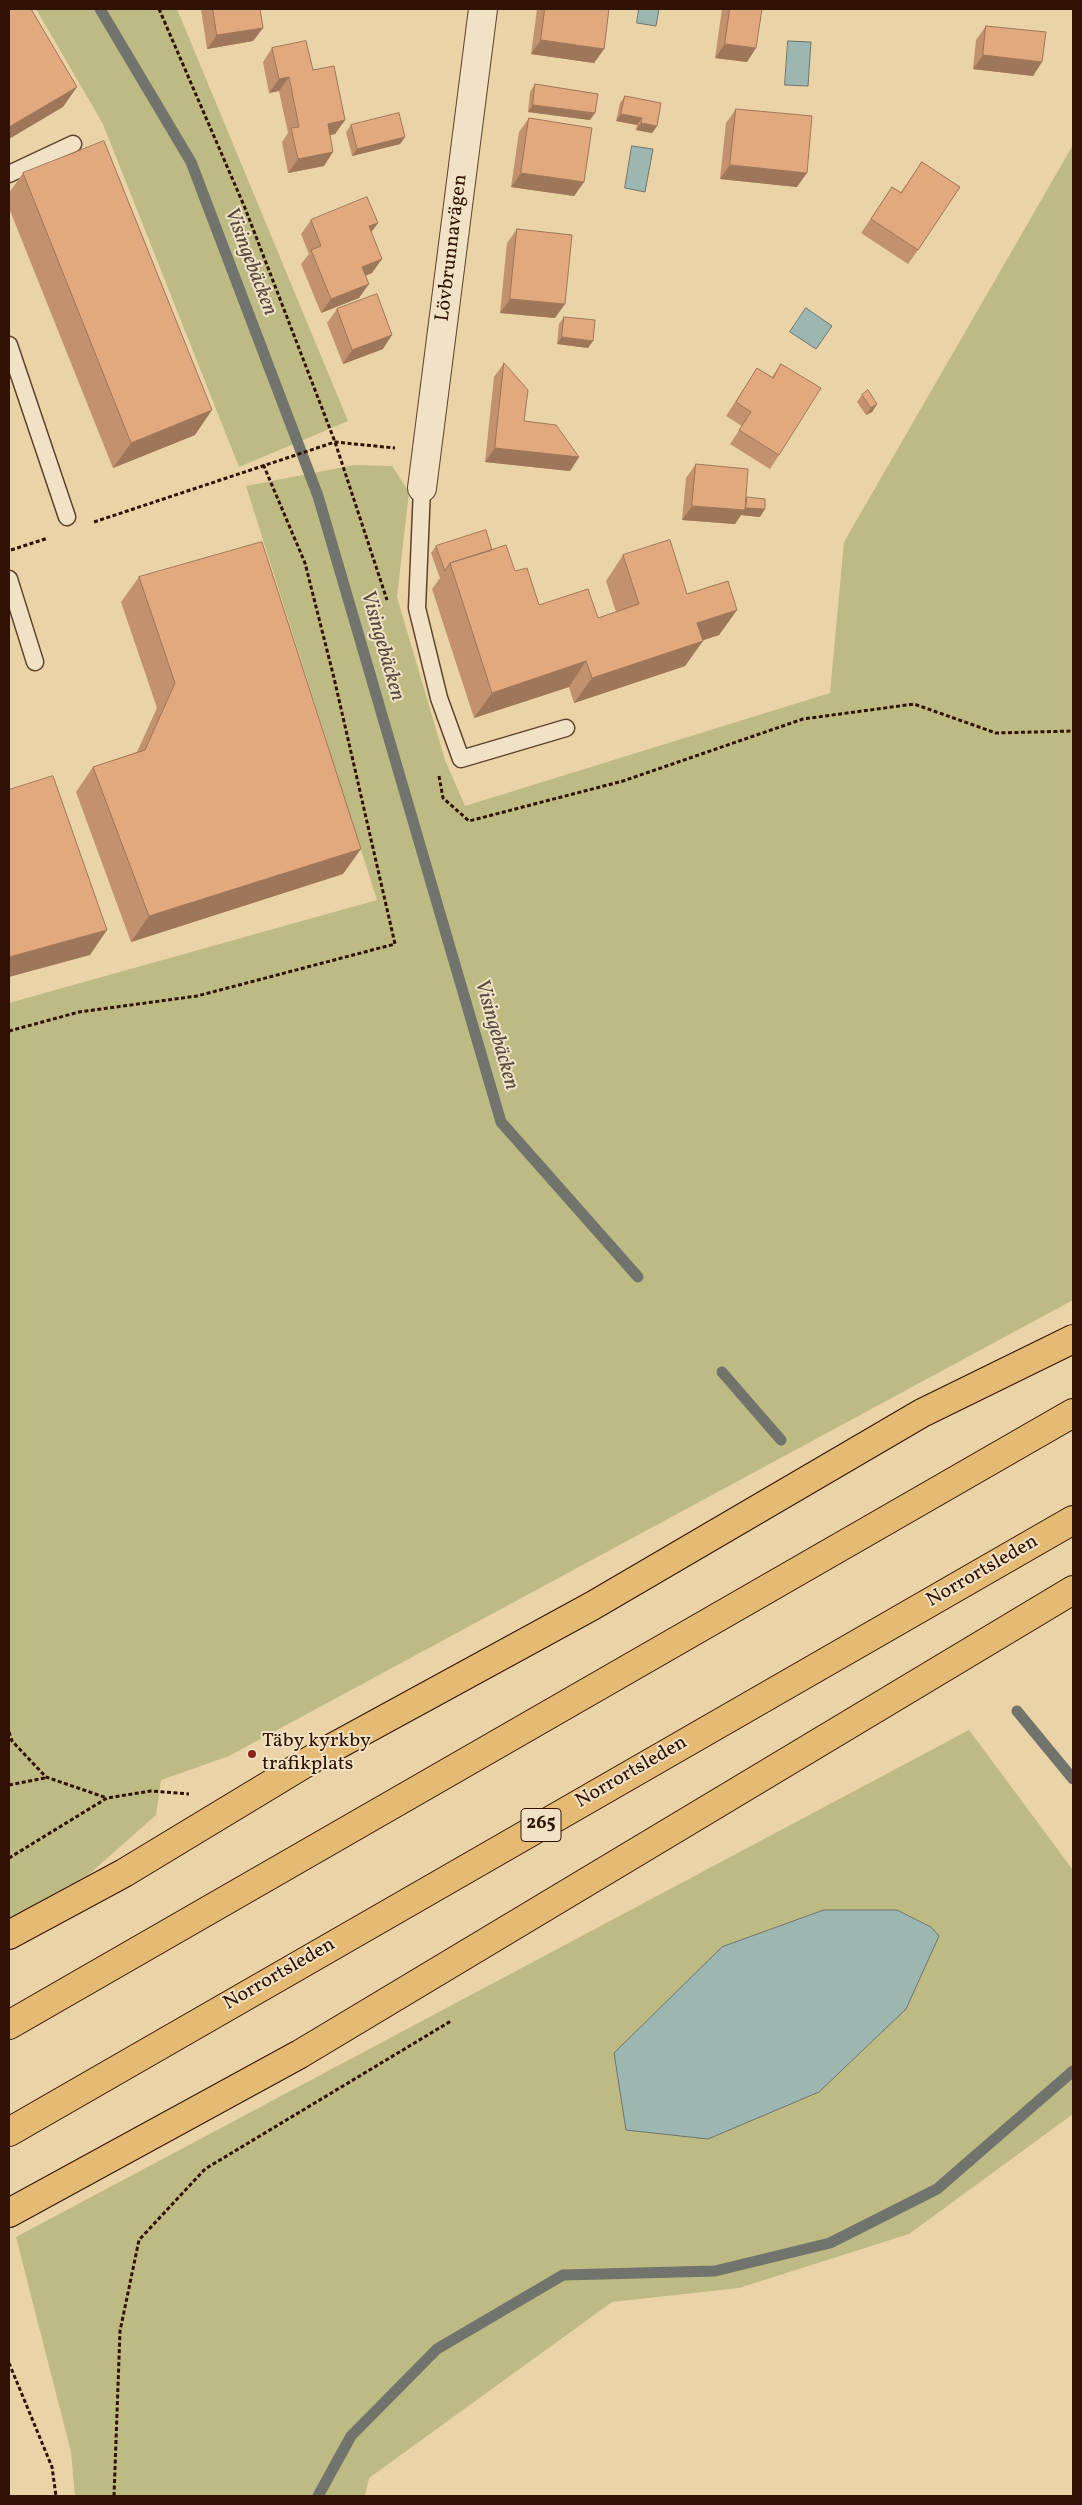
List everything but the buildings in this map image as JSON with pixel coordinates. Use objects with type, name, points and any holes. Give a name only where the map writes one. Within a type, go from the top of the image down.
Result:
[{"type":"highway","points":[[9,1935],[124,1873],[319,1755],[592,1606],[922,1413],[1073,1339]]},
{"type":"highway","points":[[9,2025],[1073,1413]]},
{"type":"highway","name":"Norrortsleden","points":[[9,2132],[1073,1520]]},
{"type":"highway","points":[[9,2213],[300,2054],[1073,1590]]},
{"type":"street","name":"Lövbrunnavägen","points":[[422,488],[483,9]]},
{"type":"lane","points":[[9,174],[73,144]]},
{"type":"lane","points":[[9,345],[14,377],[67,517]]},
{"type":"lane","points":[[422,488],[417,608],[439,698],[460,759],[566,728]]},
{"type":"lane","points":[[9,579],[34,662]]},
{"type":"path","points":[[159,9],[245,208],[335,442],[390,609]]},
{"type":"path","points":[[84,526],[264,464],[335,442],[399,448],[422,488]]},
{"type":"path","points":[[9,1031],[79,1012],[197,996],[395,944],[334,678],[305,562],[264,464]]},
{"type":"path","points":[[9,551],[56,535]]},
{"type":"path","points":[[438,768],[443,798],[469,821],[623,781],[803,719],[914,704],[996,733],[1073,731]]},
{"type":"path","points":[[9,1732],[12,1741],[46,1777],[107,1798]]},
{"type":"path","points":[[9,1785],[46,1777]]},
{"type":"path","points":[[9,1858],[107,1798],[151,1791],[192,1794]]},
{"type":"path","points":[[114,2496],[120,2331],[139,2240],[205,2169],[451,2021]]},
{"type":"path","points":[[9,2364],[52,2467],[56,2496]]},
{"type":"shaded area","points":[[36,9],[177,9],[348,421],[239,467],[103,124]]},
{"type":"shaded area","points":[[1073,145],[1073,1300],[229,1756],[161,1780],[156,1815],[88,1875],[9,1919],[9,1003],[377,900],[246,486],[354,465],[392,466],[409,492],[397,597],[445,760],[465,806],[830,693],[844,542]]},
{"type":"shaded area","points":[[969,1730],[1073,1870],[1073,2114],[909,2234],[739,2288],[612,2302],[369,2478],[365,2496],[75,2496],[71,2452],[16,2237]]},
{"type":"water","points":[[639,9],[659,9],[656,26],[637,23]]},
{"type":"water","points":[[788,41],[811,42],[808,86],[785,85]]},
{"type":"water","points":[[632,146],[653,149],[645,192],[625,188]]},
{"type":"water","points":[[806,308],[832,326],[816,349],[790,332]]},
{"type":"water","points":[[824,1910],[897,1910],[931,1927],[939,1936],[906,2009],[819,2092],[708,2139],[626,2130],[614,2053],[722,1947]]},
{"type":"waterway","name":"Visingebäcken","points":[[100,9],[191,162],[318,496],[501,1122],[638,1277]]},
{"type":"waterway","name":"Visingebäcken","points":[[722,1372],[781,1440]]},
{"type":"waterway","points":[[1017,1711],[1073,1779]]},
{"type":"waterway","points":[[318,2496],[351,2436],[437,2349],[563,2275],[715,2271],[830,2243],[937,2189],[1073,2071]]},
{"type":"place","name":"Täby kyrkby trafikplats","points":[[252,1754]]}]
